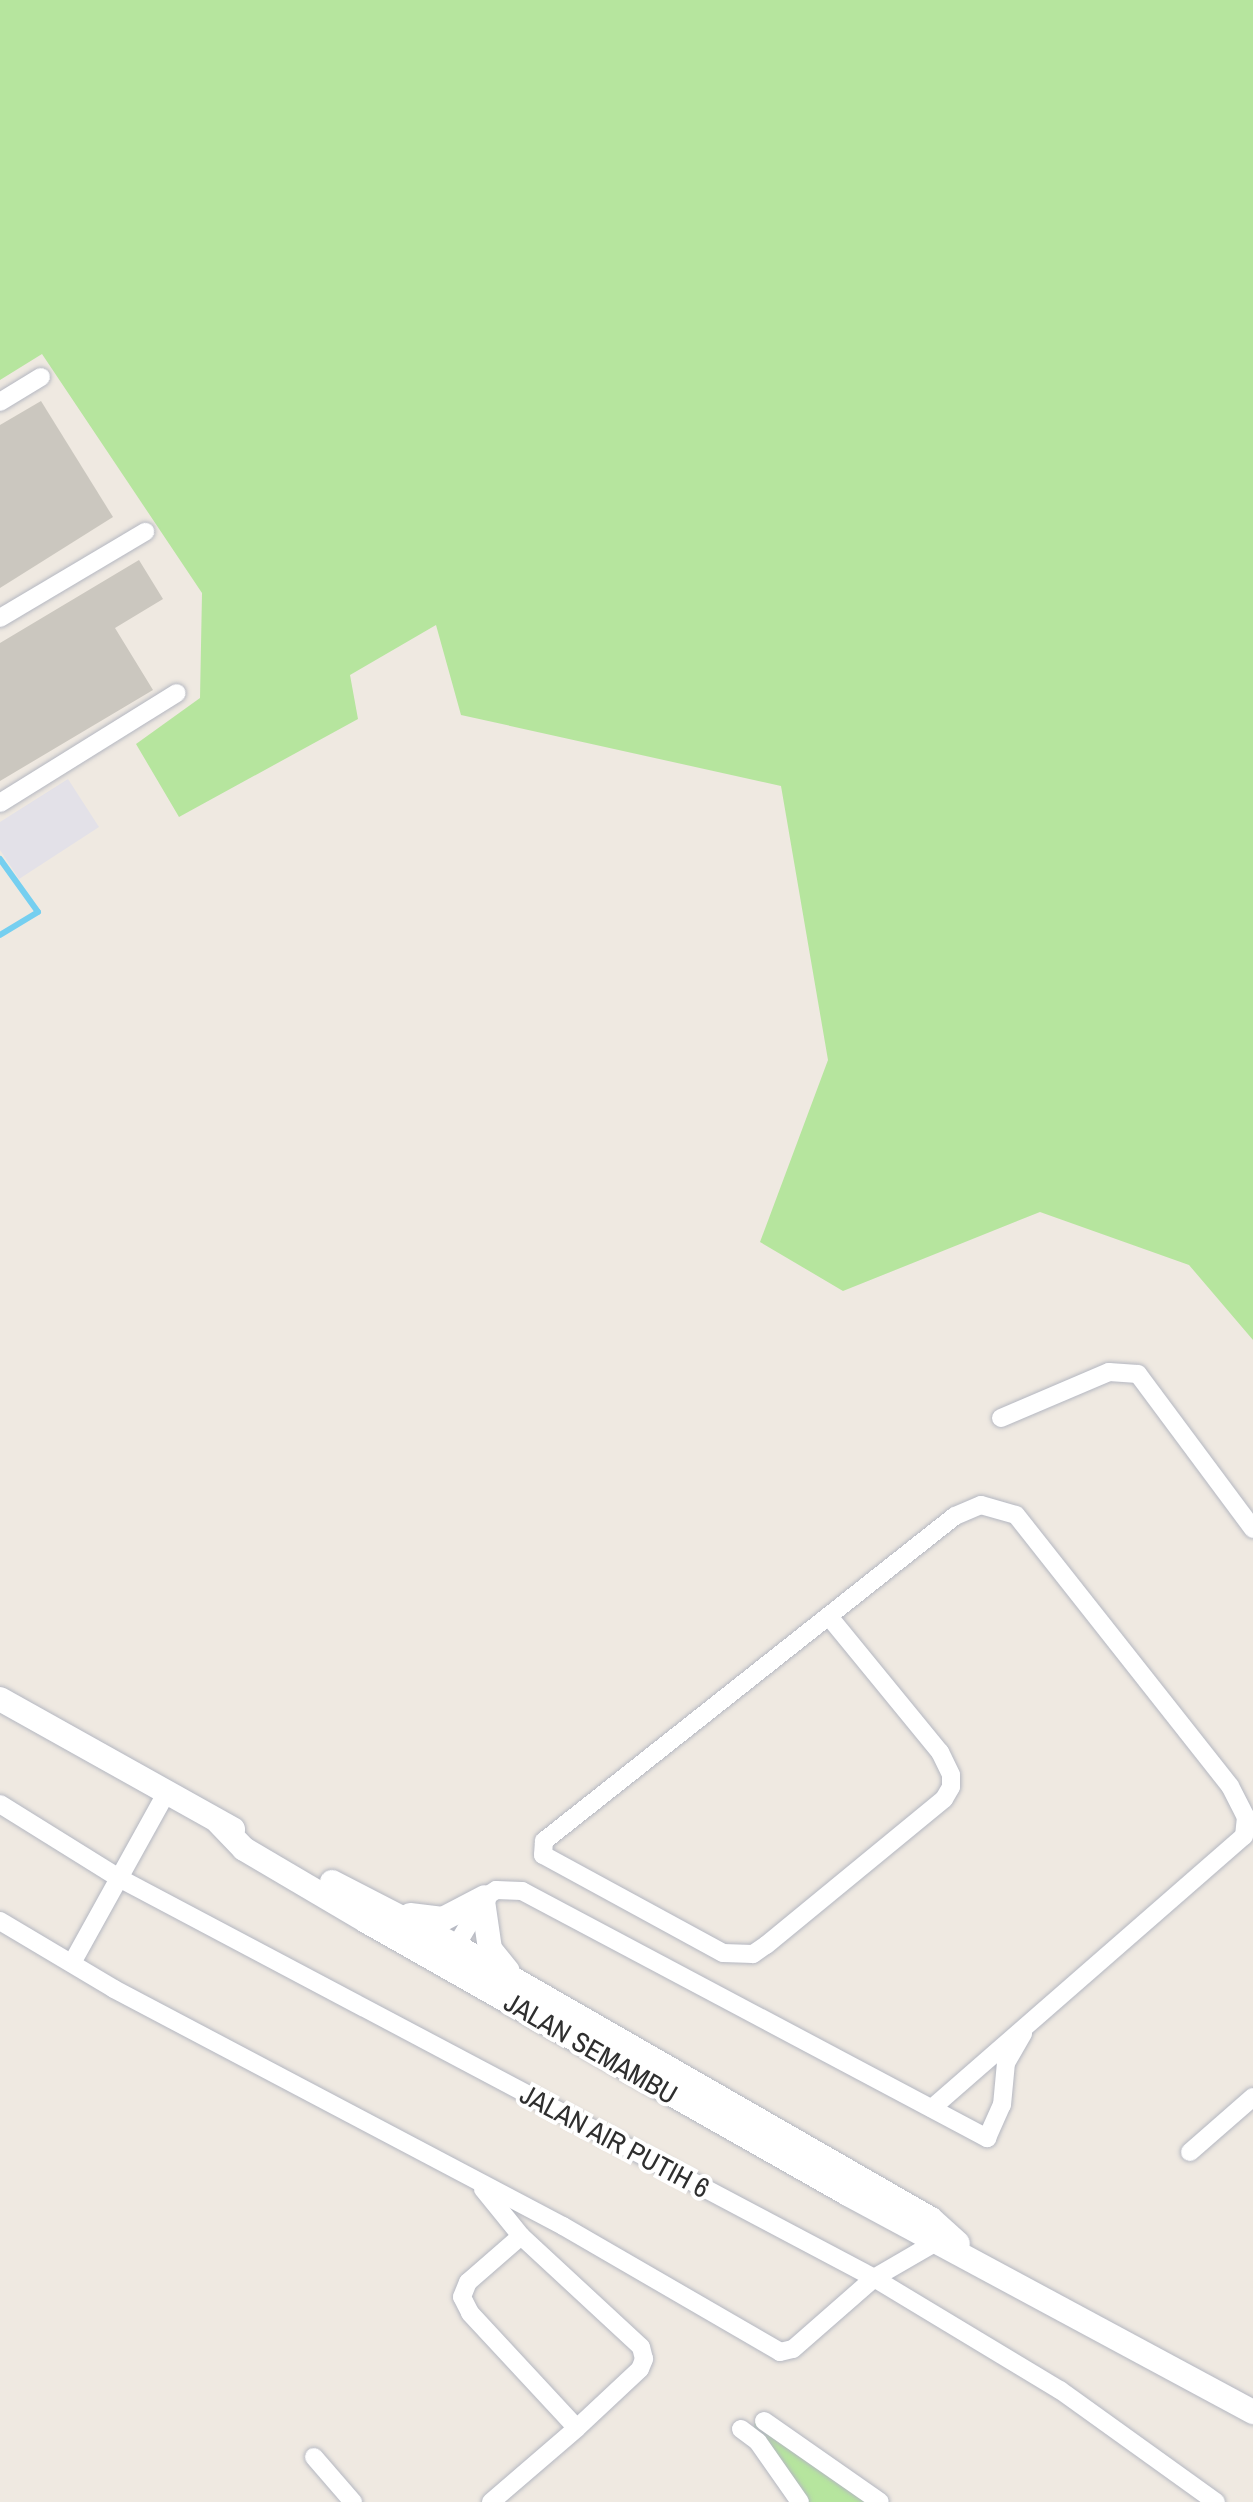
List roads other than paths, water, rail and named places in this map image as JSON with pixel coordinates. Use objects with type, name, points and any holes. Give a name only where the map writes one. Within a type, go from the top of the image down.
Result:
[{"type":"main road","name":"JALAN SEMAMBU","points":[[0,1699],[165,1795],[456,1946],[528,1991],[931,2219],[975,2258]]},
{"type":"main road","name":"JALAN SEMAMBU","points":[[218,1822],[244,1849],[461,1975],[936,2242],[975,2258],[1253,2412]]},
{"type":"main road","points":[[377,1907],[443,1919],[484,1899],[490,1949],[528,1991]]},
{"type":"main road","points":[[424,1953],[456,1946],[461,1975]]},
{"type":"street","points":[[0,402],[41,377]]},
{"type":"street","points":[[0,618],[145,532]]},
{"type":"street","points":[[0,803],[177,693]]},
{"type":"street","points":[[1001,1418],[1109,1372],[1138,1374],[1253,1529]]},
{"type":"street","points":[[831,1619],[947,1762],[951,1787],[944,1799],[766,1945],[753,1954],[723,1953],[543,1855],[544,1841],[831,1619],[955,1516],[981,1505],[1006,1508],[1243,1808],[1244,1836],[932,2108]]},
{"type":"street","points":[[72,1963],[165,1795]]},
{"type":"street","name":"JALAN AIR PUTIH 6","points":[[0,1804],[119,1878],[874,2278],[1060,2390],[1216,2502]]},
{"type":"street","points":[[456,1946],[484,1899],[496,1890],[522,1891],[987,2138],[1002,2105],[1006,2063],[1027,2028]]},
{"type":"street","points":[[0,1921],[72,1963],[477,2181],[780,2352],[793,2349],[874,2278],[936,2242]]},
{"type":"street","points":[[1190,2152],[1253,2097]]},
{"type":"street","points":[[477,2181],[521,2236],[641,2347],[640,2369],[491,2502]]},
{"type":"street","points":[[521,2236],[462,2289],[470,2313],[577,2428]]},
{"type":"street","points":[[764,2421],[880,2502]]},
{"type":"street","points":[[741,2429],[758,2442],[800,2502]]},
{"type":"street","points":[[314,2457],[353,2502]]},
{"type":"waterway","points":[[0,859],[38,912],[0,935]]}]
